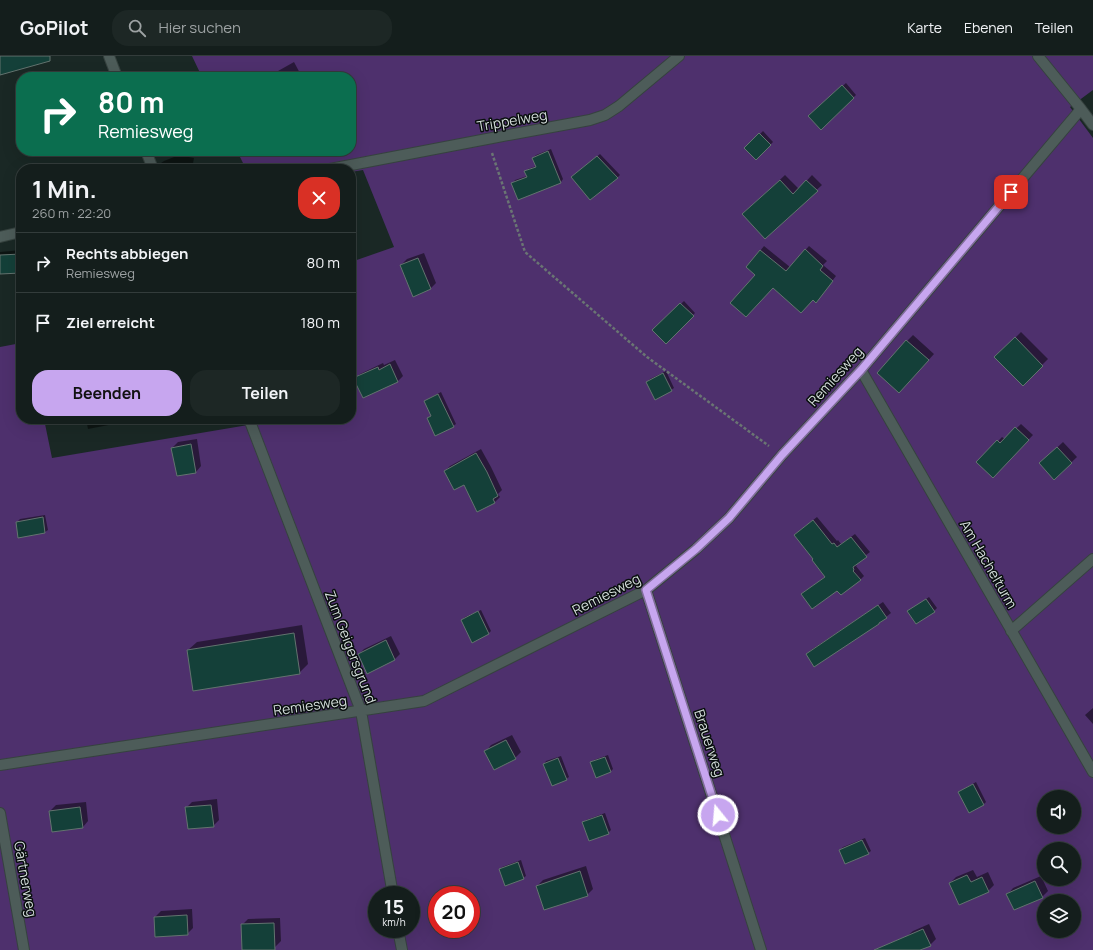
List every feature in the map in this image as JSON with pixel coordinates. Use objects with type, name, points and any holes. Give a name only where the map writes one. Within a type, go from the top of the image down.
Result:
[{"type":"lane","points":[[109,56],[115,72]]},
{"type":"lane","name":"Trippelweg","points":[[356,164],[590,120],[605,115],[619,106],[679,56]]},
{"type":"lane","points":[[1038,56],[1093,126]]},
{"type":"lane","name":"Remiesweg","points":[[0,765],[424,701],[646,590],[696,549],[729,518],[782,455],[861,370],[1081,109]]},
{"type":"lane","points":[[0,237],[16,233]]},
{"type":"lane","name":"Am Hachelturm","points":[[861,370],[1093,772]]},
{"type":"lane","name":"Zum Geigersgrund","points":[[251,424],[361,711],[391,886]]},
{"type":"lane","points":[[1011,631],[1093,559]]},
{"type":"lane","name":"Brauerweg","points":[[646,590],[761,950]]},
{"type":"lane","name":"Gärtnerweg","points":[[0,813],[24,950]]},
{"type":"lane","points":[[400,938],[402,950]]},
{"type":"path","points":[[487,139],[525,252],[647,357],[782,455]]},
{"type":"shaded area","points":[[192,56],[1093,56],[1093,90],[1070,107],[1093,138],[1093,950],[0,950],[0,347],[16,344],[16,424],[45,424],[52,458],[248,424],[356,424],[356,260],[394,247],[363,170],[356,171],[356,164],[244,164],[240,156],[356,156],[356,72],[200,72]]},
{"type":"building","points":[[0,56],[50,56],[50,61],[0,75]]},
{"type":"building","points":[[842,85],[854,98],[821,130],[808,116]]},
{"type":"building","points":[[759,133],[771,145],[756,160],[744,148]]},
{"type":"building","points":[[548,151],[561,183],[518,200],[511,183],[527,177],[524,171],[536,167],[532,158]]},
{"type":"building","points":[[597,156],[618,178],[590,200],[571,177]]},
{"type":"building","points":[[780,180],[793,194],[806,180],[818,191],[765,239],[742,214]]},
{"type":"building","points":[[805,249],[823,266],[820,270],[833,281],[816,303],[813,300],[801,313],[773,288],[746,317],[730,303],[755,275],[746,267],[760,250],[786,271]]},
{"type":"building","points":[[16,254],[16,273],[0,274],[0,255]]},
{"type":"building","points":[[418,258],[431,289],[413,297],[400,265]]},
{"type":"building","points":[[680,303],[694,316],[666,344],[652,330]]},
{"type":"building","points":[[1015,337],[1043,366],[1023,386],[994,357]]},
{"type":"building","points":[[906,340],[929,360],[899,393],[877,373]]},
{"type":"building","points":[[390,364],[398,382],[363,398],[356,384],[356,377],[378,367],[379,370]]},
{"type":"building","points":[[663,373],[672,391],[655,400],[646,382]]},
{"type":"building","points":[[438,394],[454,427],[435,436],[427,418],[431,416],[424,401]]},
{"type":"building","points":[[1015,427],[1029,440],[993,478],[976,462],[997,440],[1000,443]]},
{"type":"building","points":[[191,444],[196,473],[177,476],[171,448]]},
{"type":"building","points":[[1057,447],[1072,463],[1054,480],[1039,463]]},
{"type":"building","points":[[476,453],[498,496],[493,499],[495,503],[477,512],[464,485],[454,490],[444,471]]},
{"type":"building","points":[[43,517],[45,533],[18,538],[16,522]]},
{"type":"building","points":[[813,520],[832,544],[834,543],[837,547],[851,537],[867,557],[853,567],[853,571],[861,580],[841,595],[837,591],[812,609],[801,594],[825,577],[794,535]]},
{"type":"building","points":[[926,599],[935,612],[916,624],[907,611]]},
{"type":"building","points":[[878,605],[887,618],[814,667],[806,654]]},
{"type":"building","points":[[478,611],[489,634],[472,643],[461,620]]},
{"type":"building","points":[[294,633],[300,674],[193,691],[187,650]]},
{"type":"building","points":[[386,640],[395,660],[367,674],[358,654]]},
{"type":"building","points":[[506,740],[516,759],[494,770],[484,751]]},
{"type":"building","points":[[605,757],[611,772],[596,778],[590,762]]},
{"type":"building","points":[[558,758],[567,780],[552,786],[543,764]]},
{"type":"building","points":[[973,784],[984,805],[969,813],[958,792]]},
{"type":"building","points":[[211,805],[214,827],[188,829],[185,807]]},
{"type":"building","points":[[80,807],[83,828],[52,832],[49,811]]},
{"type":"building","points":[[602,815],[609,834],[589,841],[582,822]]},
{"type":"building","points":[[862,840],[869,854],[845,864],[839,850]]},
{"type":"building","points":[[518,862],[524,879],[505,886],[499,869]]},
{"type":"building","points":[[580,871],[588,896],[544,910],[536,886]]},
{"type":"building","points":[[967,875],[971,882],[982,877],[989,892],[959,905],[949,883]]},
{"type":"building","points":[[1035,881],[1041,894],[1037,894],[1037,900],[1014,910],[1006,894]]},
{"type":"building","points":[[187,915],[188,935],[155,937],[154,917]]},
{"type":"building","points":[[274,923],[275,950],[242,950],[241,924]]},
{"type":"building","points":[[923,929],[931,946],[920,950],[874,950]]},
{"type":"route","points":[[718,815],[646,590],[696,549],[729,518],[782,455],[861,370],[1011,192]]}]
